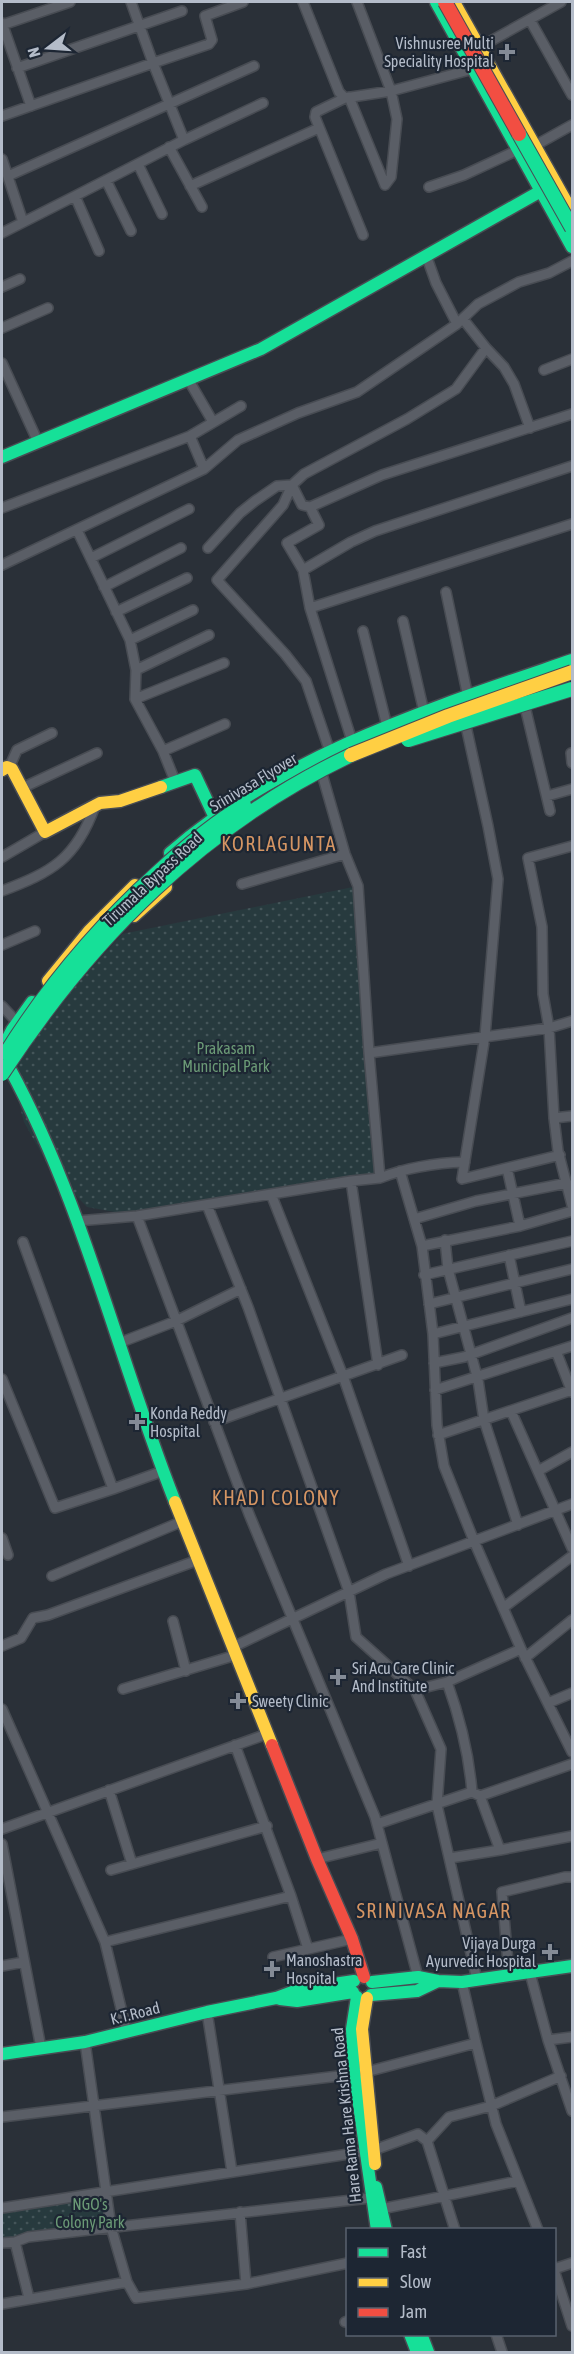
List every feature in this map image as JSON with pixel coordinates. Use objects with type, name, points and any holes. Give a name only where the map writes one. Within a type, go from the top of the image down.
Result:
[{"type":"street","points":[[31,106],[2,24],[70,2]]},
{"type":"street","points":[[131,2],[184,140]]},
{"type":"street","points":[[2,116],[209,44],[212,40],[205,16],[243,2]]},
{"type":"street","points":[[303,2],[339,92],[347,97],[385,185],[391,177],[397,119],[391,91],[357,2]]},
{"type":"street","points":[[436,2],[540,192],[573,247]]},
{"type":"street","points":[[453,2],[573,212]]},
{"type":"street","points":[[453,2],[573,228]]},
{"type":"street","points":[[480,47],[561,2]]},
{"type":"street","points":[[17,68],[182,11]]},
{"type":"street","points":[[530,20],[573,95]]},
{"type":"street","points":[[6,174],[254,66]]},
{"type":"street","points":[[363,235],[319,128],[315,117],[316,112],[347,97],[391,91],[473,69]]},
{"type":"street","points":[[2,233],[184,140],[263,103]]},
{"type":"street","points":[[536,145],[573,125]]},
{"type":"street","points":[[190,186],[319,128]]},
{"type":"street","points":[[170,147],[202,207]]},
{"type":"street","points":[[429,187],[464,175],[518,150]]},
{"type":"street","points":[[2,159],[23,222]]},
{"type":"street","points":[[138,164],[162,214]]},
{"type":"street","points":[[106,180],[131,231]]},
{"type":"street","points":[[2,457],[261,349],[556,183]]},
{"type":"street","points":[[75,196],[99,251]]},
{"type":"street","points":[[426,255],[436,283],[460,321],[504,367],[514,384],[530,428]]},
{"type":"street","points":[[2,565],[204,469],[238,440],[298,413],[357,392],[460,321],[478,304],[519,282],[549,273],[573,261]]},
{"type":"street","points":[[2,287],[20,279]]},
{"type":"street","points":[[2,328],[48,308]]},
{"type":"street","points":[[330,752],[306,681],[285,654],[217,580],[283,505],[292,485],[304,474],[456,389],[486,348]]},
{"type":"street","points":[[543,370],[573,359]]},
{"type":"street","points":[[2,363],[38,442]]},
{"type":"street","points":[[188,380],[213,422]]},
{"type":"street","points":[[2,390],[12,386]]},
{"type":"street","points":[[2,508],[190,436],[240,406]]},
{"type":"street","points":[[292,485],[302,505],[310,507],[382,475],[573,414]]},
{"type":"street","points":[[190,436],[204,469]]},
{"type":"street","points":[[303,570],[375,531],[573,466]]},
{"type":"street","points":[[208,548],[240,513],[255,501],[277,486],[292,485]]},
{"type":"street","points":[[310,507],[319,525],[287,543],[303,570],[310,608],[352,741]]},
{"type":"street","points":[[91,558],[189,509]]},
{"type":"street","points":[[310,608],[573,524]]},
{"type":"street","points":[[77,530],[130,640],[136,670],[135,699],[163,751],[175,782]]},
{"type":"street","points":[[104,586],[181,548]]},
{"type":"street","points":[[116,612],[187,578]]},
{"type":"street","points":[[446,592],[468,697]]},
{"type":"street","points":[[130,640],[193,610]]},
{"type":"street","points":[[403,621],[424,712]]},
{"type":"street","points":[[363,631],[387,726]]},
{"type":"street","points":[[136,670],[209,635]]},
{"type":"street","name":"Tirumala Bypass Road","points":[[2,1049],[17,1022],[64,959],[106,911],[195,830],[214,816],[352,741],[424,712],[573,660]]},
{"type":"street","points":[[135,699],[224,663]]},
{"type":"street","name":"Srinivasa Flyover","points":[[4,1067],[17,1033],[66,965],[123,903],[202,833],[228,814],[321,761],[371,738],[459,704],[573,665]]},
{"type":"street","name":"Tirumala Bypass Road","points":[[2,1082],[4,1067],[119,931],[211,844],[258,810],[322,774],[383,745],[573,674]]},
{"type":"street","name":"Srinivasa Flyover","points":[[4,1067],[40,1017],[105,937],[206,843],[234,821],[326,767],[436,719],[573,674]]},
{"type":"street","name":"Srinivasa Flyover","points":[[299,782],[309,786],[368,757],[421,735],[573,689]]},
{"type":"street","points":[[522,694],[550,811]]},
{"type":"street","points":[[463,714],[489,826],[498,879],[485,1036],[462,1179],[560,1157],[573,1158]]},
{"type":"street","points":[[163,751],[225,724]]},
{"type":"street","points":[[45,832],[22,788],[5,769],[17,750],[52,734]]},
{"type":"street","points":[[22,788],[98,753]]},
{"type":"street","points":[[322,774],[345,854],[358,886],[380,1178]]},
{"type":"street","points":[[2,857],[95,806],[120,801],[195,775],[225,834]]},
{"type":"street","points":[[547,796],[573,789]]},
{"type":"street","points":[[2,891],[49,871],[70,852],[88,824],[95,806]]},
{"type":"street","points":[[573,846],[528,858],[542,927],[543,994],[549,1028],[554,1118],[560,1157],[573,1205]]},
{"type":"street","points":[[242,884],[345,854]]},
{"type":"street","points":[[2,945],[35,931]]},
{"type":"street","points":[[2,1006],[17,1022]]},
{"type":"street","points":[[369,1053],[549,1028],[573,1021]]},
{"type":"street","points":[[4,1067],[30,1106],[77,1221],[163,1472],[317,1859],[352,1939],[363,1989]]},
{"type":"street","points":[[554,1118],[573,1116]]},
{"type":"street","points":[[77,1221],[137,1216],[380,1178],[433,1163],[465,1162]]},
{"type":"street","points":[[507,1168],[520,1226]]},
{"type":"street","points":[[400,1171],[422,1246],[433,1334],[438,1435],[444,1466],[523,1654],[573,1752]]},
{"type":"street","points":[[351,1181],[378,1365]]},
{"type":"street","points":[[414,1219],[476,1201],[569,1185]]},
{"type":"street","points":[[271,1194],[344,1376],[409,1566]]},
{"type":"street","points":[[207,1204],[281,1398],[349,1592],[357,1637],[415,1690],[441,1749],[438,1805],[477,1980]]},
{"type":"street","points":[[422,1246],[520,1226],[573,1211]]},
{"type":"street","points":[[137,1216],[291,1619],[377,1824],[418,1977]]},
{"type":"street","points":[[445,1240],[448,1269],[477,1376],[484,1420],[518,1525]]},
{"type":"street","points":[[424,1275],[573,1241]]},
{"type":"street","points":[[23,1242],[113,1489]]},
{"type":"street","points":[[509,1256],[521,1312]]},
{"type":"street","points":[[429,1304],[573,1269]]},
{"type":"street","points":[[119,1344],[176,1321],[241,1289]]},
{"type":"street","points":[[433,1334],[573,1299]]},
{"type":"street","points":[[434,1363],[470,1354],[573,1318]]},
{"type":"street","points":[[435,1390],[573,1346]]},
{"type":"street","points":[[438,1435],[572,1391],[556,1351]]},
{"type":"street","points":[[214,1422],[402,1355]]},
{"type":"street","points":[[2,1379],[55,1508],[163,1472]]},
{"type":"street","points":[[511,1411],[573,1548]]},
{"type":"street","points":[[538,1470],[573,1452]]},
{"type":"street","points":[[123,1689],[186,1671],[234,1651],[291,1619],[409,1566],[573,1504]]},
{"type":"street","points":[[52,1576],[183,1521]]},
{"type":"street","points":[[2,1538],[8,1555]]},
{"type":"street","points":[[503,1608],[573,1556]]},
{"type":"street","points":[[2,1646],[21,1638],[33,1618],[48,1615],[198,1560]]},
{"type":"street","points":[[415,1690],[447,1682],[523,1654],[573,1620]]},
{"type":"street","points":[[173,1621],[186,1671]]},
{"type":"street","points":[[447,1682],[457,1711],[476,1794],[500,1850]]},
{"type":"street","points":[[548,1703],[573,1693]]},
{"type":"street","points":[[2,1708],[105,1942],[127,2033]]},
{"type":"street","points":[[2,1829],[267,1734]]},
{"type":"street","points":[[235,1745],[267,1826],[308,1949]]},
{"type":"street","points":[[377,1824],[573,1764]]},
{"type":"street","points":[[109,1790],[132,1864]]},
{"type":"street","points":[[111,1870],[267,1826]]},
{"type":"street","points":[[450,1858],[573,1836]]},
{"type":"street","points":[[317,1859],[382,1843]]},
{"type":"street","points":[[2,1844],[5,1878],[41,2048]]},
{"type":"street","points":[[509,1975],[502,1892],[573,1877]]},
{"type":"street","points":[[105,1942],[291,1896]]},
{"type":"street","points":[[273,1957],[352,1939]]},
{"type":"street","points":[[2,1966],[24,1962]]},
{"type":"street","name":"K.T.Road","points":[[363,1989],[418,1977],[438,1982],[462,1982],[573,1966]]},
{"type":"street","points":[[530,1973],[548,2040],[573,2111]]},
{"type":"street","name":"K.T.Road","points":[[2,2054],[85,2042],[127,2033],[207,2012],[276,1998],[300,1989],[417,1991],[438,1982]]},
{"type":"street","points":[[462,1982],[496,2124],[538,2228]]},
{"type":"street","name":"Hare Rama Hare Krishna Road","points":[[363,1989],[352,2008],[370,2150],[386,2228]]},
{"type":"street","points":[[207,2012],[232,2172]]},
{"type":"street","points":[[548,2040],[573,2037]]},
{"type":"street","points":[[85,2042],[111,2227],[127,2282],[136,2298],[246,2284],[346,2263]]},
{"type":"street","points":[[2,2117],[361,2073],[476,2043]]},
{"type":"street","points":[[427,2141],[449,2117],[491,2106],[561,2076]]},
{"type":"street","points":[[2,2208],[370,2150],[418,2134],[427,2141],[455,2228]]},
{"type":"street","name":"Hare Rama Hare Krishna Road","points":[[370,2150],[370,2198],[376,2228]]},
{"type":"street","points":[[381,2209],[518,2181]]},
{"type":"street","points":[[2,2243],[15,2242],[28,2237],[370,2198]]},
{"type":"street","points":[[240,2212],[246,2284]]},
{"type":"street","points":[[15,2242],[29,2298]]},
{"type":"street","points":[[556,2269],[573,2263]]},
{"type":"street","points":[[556,2272],[573,2326]]},
{"type":"street","points":[[2,2304],[127,2282]]},
{"type":"street","points":[[411,2336],[417,2352]]},
{"type":"street","points":[[422,2336],[428,2352]]},
{"type":"street","points":[[497,2336],[502,2352]]},
{"type":"green space","name":"Prakasam Municipal Park","points":[[358,886],[380,1178],[137,1216],[87,1207],[50,1169],[24,1122],[10,1069],[70,992],[122,934]]},
{"type":"green space","name":"NGO's Colony Park","points":[[106,2192],[112,2229],[2,2243],[2,2208]]},
{"type":"traffic: fast","points":[[436,2],[572,247]]},
{"type":"traffic: fast","points":[[519,134],[572,228]]},
{"type":"traffic: fast","points":[[2,457],[261,349],[548,187]]},
{"type":"traffic: fast","points":[[170,853],[214,818],[261,788],[310,761],[413,716],[572,660]]},
{"type":"traffic: fast","points":[[408,740],[572,689]]},
{"type":"traffic: fast","points":[[2,1074],[74,976],[154,890],[199,851],[246,816],[297,783],[351,755]]},
{"type":"traffic: fast","points":[[161,787],[195,775],[217,822]]},
{"type":"traffic: fast","points":[[6,1053],[39,1004],[114,914],[188,846],[244,805]]},
{"type":"traffic: fast","points":[[2,1049],[32,1002]]},
{"type":"traffic: fast","points":[[2,1065],[10,1069],[59,1174],[175,1502]]},
{"type":"traffic: fast","points":[[372,1982],[418,1977],[462,1982],[572,1966]]},
{"type":"traffic: fast","points":[[2,2054],[85,2042],[207,2012],[276,1998],[300,1989],[354,1981]]},
{"type":"traffic: fast","points":[[371,1995],[417,1991],[438,1981]]},
{"type":"traffic: fast","points":[[280,1999],[297,2001],[353,1992]]},
{"type":"traffic: fast","points":[[357,1997],[352,2029],[354,2070],[377,2228]]},
{"type":"traffic: fast","points":[[376,2187],[386,2228]]},
{"type":"traffic: fast","points":[[411,2336],[417,2352]]},
{"type":"traffic: fast","points":[[422,2336],[428,2352]]},
{"type":"traffic: slow","points":[[454,2],[572,212]]},
{"type":"traffic: slow","points":[[351,755],[448,716],[572,672]]},
{"type":"traffic: slow","points":[[2,770],[7,767],[12,769],[45,832],[100,803],[120,801],[161,787]]},
{"type":"traffic: slow","points":[[48,981],[89,931],[135,885]]},
{"type":"traffic: slow","points":[[134,916],[166,887]]},
{"type":"traffic: slow","points":[[175,1502],[272,1745]]},
{"type":"traffic: slow","points":[[367,1998],[362,2029],[375,2164]]},
{"type":"traffic: jam","points":[[445,2],[519,134]]},
{"type":"traffic: jam","points":[[272,1745],[317,1859],[352,1939],[364,1977]]},
{"type":"place","name":"Vishnusree Multi Speciality Hospital","points":[[507,52]]},
{"type":"place","name":"Konda Reddy Hospital","points":[[137,1422]]},
{"type":"place","name":"Sri Acu Care Clinic And Institute","points":[[338,1677]]},
{"type":"place","name":"Sweety Clinic","points":[[238,1701]]},
{"type":"place","name":"Vijaya Durga Ayurvedic Hospital","points":[[550,1952]]},
{"type":"place","name":"Manoshastra Hospital","points":[[272,1969]]},
{"type":"district","name":"KORLAGUNTA","points":[[279,844]]},
{"type":"district","name":"KHADI COLONY","points":[[276,1498]]},
{"type":"district","name":"SRINIVASA NAGAR","points":[[434,1911]]}]
